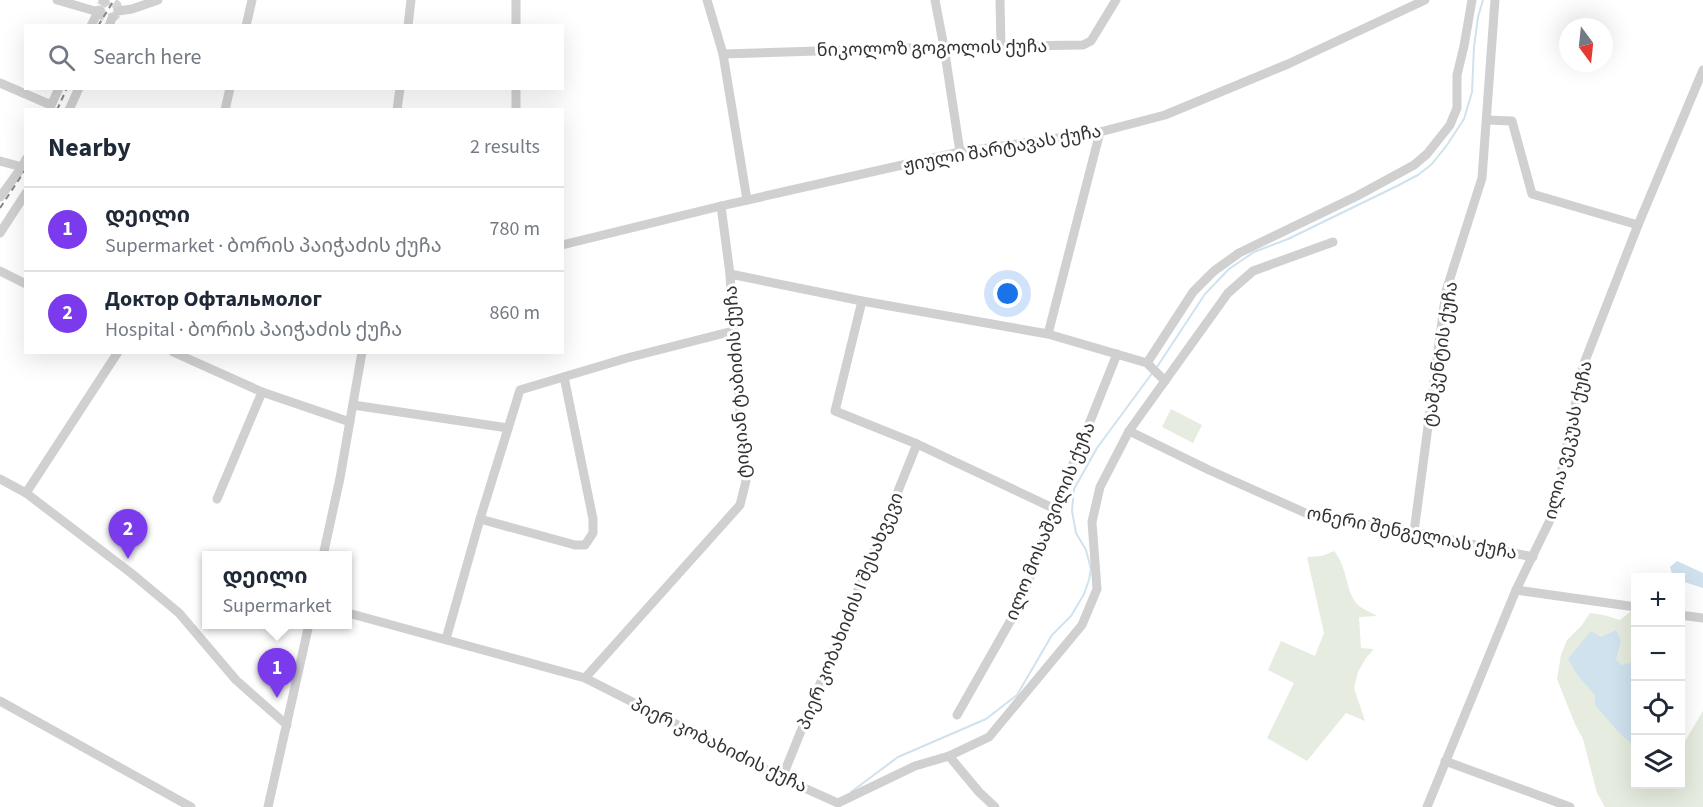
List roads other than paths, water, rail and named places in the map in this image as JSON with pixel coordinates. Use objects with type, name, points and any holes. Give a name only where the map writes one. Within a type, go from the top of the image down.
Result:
[{"type":"street","points":[[57,0],[95,11],[102,6]]},
{"type":"street","points":[[113,18],[158,0]]},
{"type":"street","points":[[246,24],[252,0]]},
{"type":"street","points":[[408,24],[411,0]]},
{"type":"street","points":[[516,0],[516,24]]},
{"type":"street","points":[[707,0],[723,54],[747,200]]},
{"type":"street","points":[[935,0],[960,152]]},
{"type":"street","points":[[1000,0],[1001,46]]},
{"type":"street","name":"ნიკოლოზ გოგოლის ქუჩა","points":[[723,54],[1087,44],[1116,0]]},
{"type":"street","name":"ჟიული შარტავას ქუჩა","points":[[564,245],[960,152],[1100,132],[1165,115],[1288,64],[1425,0]]},
{"type":"street","points":[[1148,364],[1193,292],[1214,271],[1239,253],[1357,196],[1414,165],[1427,154],[1450,125],[1456,108],[1456,75],[1472,0]]},
{"type":"street","name":"ტაშკენტის ქუჩა","points":[[1414,532],[1446,291],[1482,178],[1495,0]]},
{"type":"street","points":[[92,24],[102,6]]},
{"type":"street","name":"ილია ვეკუას ქუჩა","points":[[1426,807],[1516,590],[1553,514],[1583,366],[1638,225],[1700,86],[1703,70]]},
{"type":"street","points":[[0,83],[50,107],[58,90]]},
{"type":"street","points":[[70,108],[78,90]]},
{"type":"street","points":[[225,108],[230,90]]},
{"type":"street","points":[[397,108],[400,90]]},
{"type":"street","points":[[516,90],[516,108]]},
{"type":"street","points":[[1487,120],[1512,121],[1532,194],[1638,225]]},
{"type":"street","points":[[1048,334],[1100,132]]},
{"type":"street","points":[[0,161],[24,164],[0,197]]},
{"type":"street","points":[[0,233],[24,196]]},
{"type":"street","name":"ტიციან ტაბიძის ქუჩა","points":[[585,678],[740,505],[746,481],[730,274],[721,206]]},
{"type":"street","name":"პიერ კობახიძის ქუჩა","points":[[352,614],[585,678],[839,805],[915,766],[949,756],[989,736],[1082,626],[1097,589],[1092,522],[1100,487],[1129,431],[1228,293],[1253,271],[1334,242]]},
{"type":"street","points":[[0,271],[24,283]]},
{"type":"street","points":[[730,274],[862,301],[1048,334],[1148,364],[1165,381]]},
{"type":"street","points":[[862,301],[835,411],[917,444],[1055,509]]},
{"type":"street","points":[[446,639],[520,390],[733,331]]},
{"type":"street","points":[[26,493],[117,354]]},
{"type":"street","points":[[177,354],[262,392],[350,422]]},
{"type":"street","points":[[324,551],[362,354]]},
{"type":"street","name":"ილო მოსაშვილის ქუჩა","points":[[957,715],[1020,604],[1117,354]]},
{"type":"street","points":[[480,519],[574,545],[585,545],[593,533],[593,519],[564,377]]},
{"type":"street","points":[[217,499],[262,392]]},
{"type":"street","points":[[353,405],[508,428]]},
{"type":"street","name":"ონერი შენგელიას ქუჩა","points":[[1129,431],[1310,515],[1414,532],[1533,557]]},
{"type":"street","name":"პიერ კობახიძის I შესახვევი","points":[[782,778],[917,444]]},
{"type":"street","points":[[0,479],[26,493],[131,573],[179,613],[236,680],[287,725]]},
{"type":"street","points":[[1516,590],[1631,606]]},
{"type":"street","points":[[1685,616],[1703,618]]},
{"type":"street","points":[[268,807],[308,629]]},
{"type":"street","points":[[0,701],[191,807]]},
{"type":"street","points":[[949,756],[995,807]]},
{"type":"street","points":[[1445,761],[1570,807]]},
{"type":"water","points":[[1677,561],[1703,573],[1703,588],[1685,582],[1685,573],[1672,573],[1670,567]]},
{"type":"water","points":[[1616,630],[1621,641],[1616,659],[1621,665],[1631,663],[1631,743],[1595,705],[1595,695],[1578,676],[1568,659],[1591,631],[1601,637]]},
{"type":"waterway","points":[[1157,367],[1205,294],[1229,269],[1254,252],[1288,239],[1397,186],[1418,175],[1432,164],[1464,119],[1472,92],[1474,47],[1483,0]]},
{"type":"waterway","points":[[851,792],[898,757],[986,719],[1017,695],[1052,635],[1071,616],[1089,580],[1091,569],[1086,550],[1076,533],[1072,511],[1074,489],[1097,448],[1153,372]]},
{"type":"tunnel","points":[[109,0],[102,4],[100,10],[103,16],[109,18],[115,16],[118,11],[117,5],[110,0]]},
{"type":"railway","points":[[99,24],[114,0]]},
{"type":"railway","points":[[58,108],[66,90]]},
{"type":"railway","points":[[0,208],[24,172]]},
{"type":"place","name":"Доктор Офтальмолог","points":[[128,559]]},
{"type":"place","name":"დეილი","points":[[277,698]]}]
